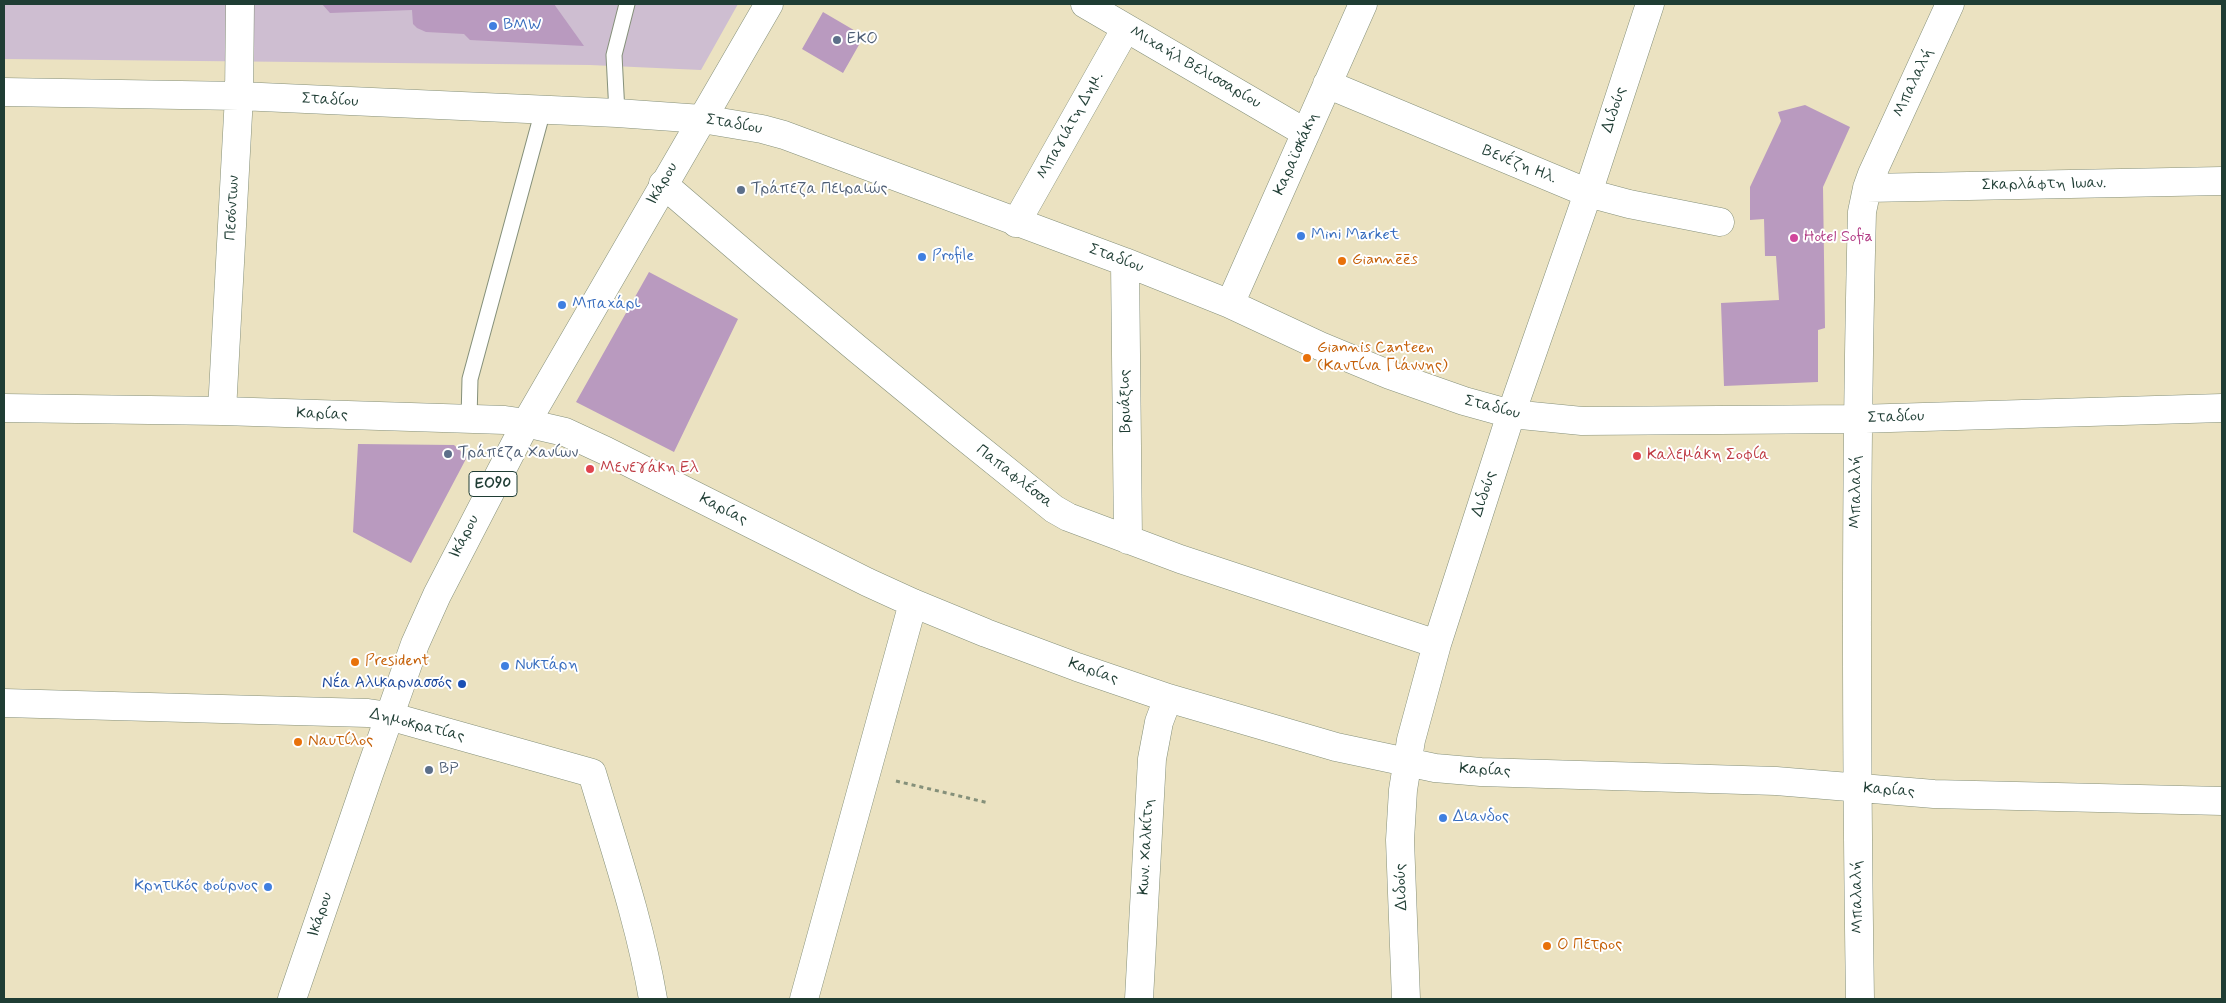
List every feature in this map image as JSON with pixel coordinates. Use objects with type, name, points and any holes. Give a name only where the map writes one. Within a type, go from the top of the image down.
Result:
[{"type":"street","name":"Πεσόντων","points":[[222,412],[239,96],[240,4]]},
{"type":"street","name":"Ικάρου","points":[[292,999],[389,716],[415,644],[437,594],[526,423],[769,4]]},
{"type":"street","name":"Μιχαήλ Βελισσαρίου","points":[[1085,4],[1306,132]]},
{"type":"street","name":"Καραϊσκάκη","points":[[1230,304],[1363,4]]},
{"type":"street","name":"Διδούς","points":[[1406,999],[1400,840],[1406,763],[1437,644],[1511,414],[1588,193],[1650,4]]},
{"type":"street","name":"Μπαλαλή","points":[[1860,999],[1857,788],[1857,419],[1862,212],[1866,188],[1950,4]]},
{"type":"street","name":"Μπαγιάτη Δημ.","points":[[1016,223],[1126,28]]},
{"type":"street","name":"Βενέζη Ηλ.","points":[[1327,84],[1588,193],[1629,204],[1720,222]]},
{"type":"street","name":"Σταδίου","points":[[4,92],[239,96],[617,113],[702,119],[762,129],[784,135],[1125,262],[1230,304],[1320,346],[1390,375],[1464,401],[1511,414],[1582,421],[1857,419],[2222,408]]},
{"type":"street","name":"Σκαρλάφτη Ιωαν.","points":[[1866,188],[2222,181]]},
{"type":"street","name":"Παπαφλέσσα","points":[[664,184],[798,301],[1054,509],[1083,524],[1128,540],[1437,644]]},
{"type":"street","name":"Βρυάξιος","points":[[1125,262],[1128,540]]},
{"type":"street","name":"Καρίας","points":[[4,408],[469,419],[526,423],[566,432],[913,604],[1077,667],[1168,698],[1336,747],[1406,763],[1480,772],[1776,781],[1934,794],[2222,801]]},
{"type":"street","points":[[804,999],[913,604]]},
{"type":"street","name":"Κων. Χαλκίτη","points":[[1139,999],[1152,760],[1159,722],[1168,698]]},
{"type":"street","name":"Δημοκρατίας","points":[[4,703],[344,711],[389,716],[592,772],[638,927],[653,999]]},
{"type":"lane","points":[[617,113],[614,56],[627,4]]},
{"type":"lane","points":[[469,419],[470,379],[543,110]]},
{"type":"path","points":[[867,774],[989,803]]},
{"type":"shaded area","points":[[4,4],[738,4],[701,70],[590,65],[4,59]]},
{"type":"building","name":"BMW","points":[[322,4],[554,4],[584,46],[470,40],[464,34],[426,32],[417,28],[413,24],[412,10],[330,13]]},
{"type":"building","points":[[823,12],[864,36],[843,73],[802,49]]},
{"type":"building","name":"Hotel Sofia","points":[[1805,105],[1850,127],[1823,187],[1825,328],[1818,330],[1818,382],[1724,386],[1721,303],[1779,300],[1776,256],[1765,256],[1764,219],[1750,220],[1750,187],[1781,121],[1778,112]]},
{"type":"building","points":[[649,272],[738,319],[674,452],[576,402]]},
{"type":"building","points":[[358,444],[454,445],[467,457],[411,563],[353,532]]},
{"type":"place","name":"BMW","points":[[493,26]]},
{"type":"place","name":"ΕΚΟ","points":[[837,40]]},
{"type":"place","name":"Τράπεζα Πειραιώς","points":[[741,190]]},
{"type":"place","name":"Mini Market","points":[[1301,236]]},
{"type":"place","name":"Hotel Sofia","points":[[1794,238]]},
{"type":"place","name":"Profile","points":[[922,257]]},
{"type":"place","name":"Giannēēs","points":[[1342,261]]},
{"type":"place","name":"Μπαχάρι","points":[[562,305]]},
{"type":"place","name":"Giannis Canteen (Καντίνα Γιάννης)","points":[[1307,358]]},
{"type":"place","name":"Τράπεζα Χανίων","points":[[448,454]]},
{"type":"place","name":"Καλεμάκη Σοφία","points":[[1637,456]]},
{"type":"place","name":"Μενεγάκη Ελ","points":[[590,469]]},
{"type":"place","name":"President","points":[[355,662]]},
{"type":"place","name":"Νυκτάρη","points":[[505,666]]},
{"type":"place","name":"Νέα Αλικαρνασσός","points":[[462,684]]},
{"type":"place","name":"Ναυτίλος","points":[[298,742]]},
{"type":"place","name":"BP","points":[[429,770]]},
{"type":"place","name":"Διανδος","points":[[1443,818]]},
{"type":"place","name":"Κρητικός φούρνος","points":[[268,887]]},
{"type":"place","name":"Ο Πετρος","points":[[1547,946]]}]
